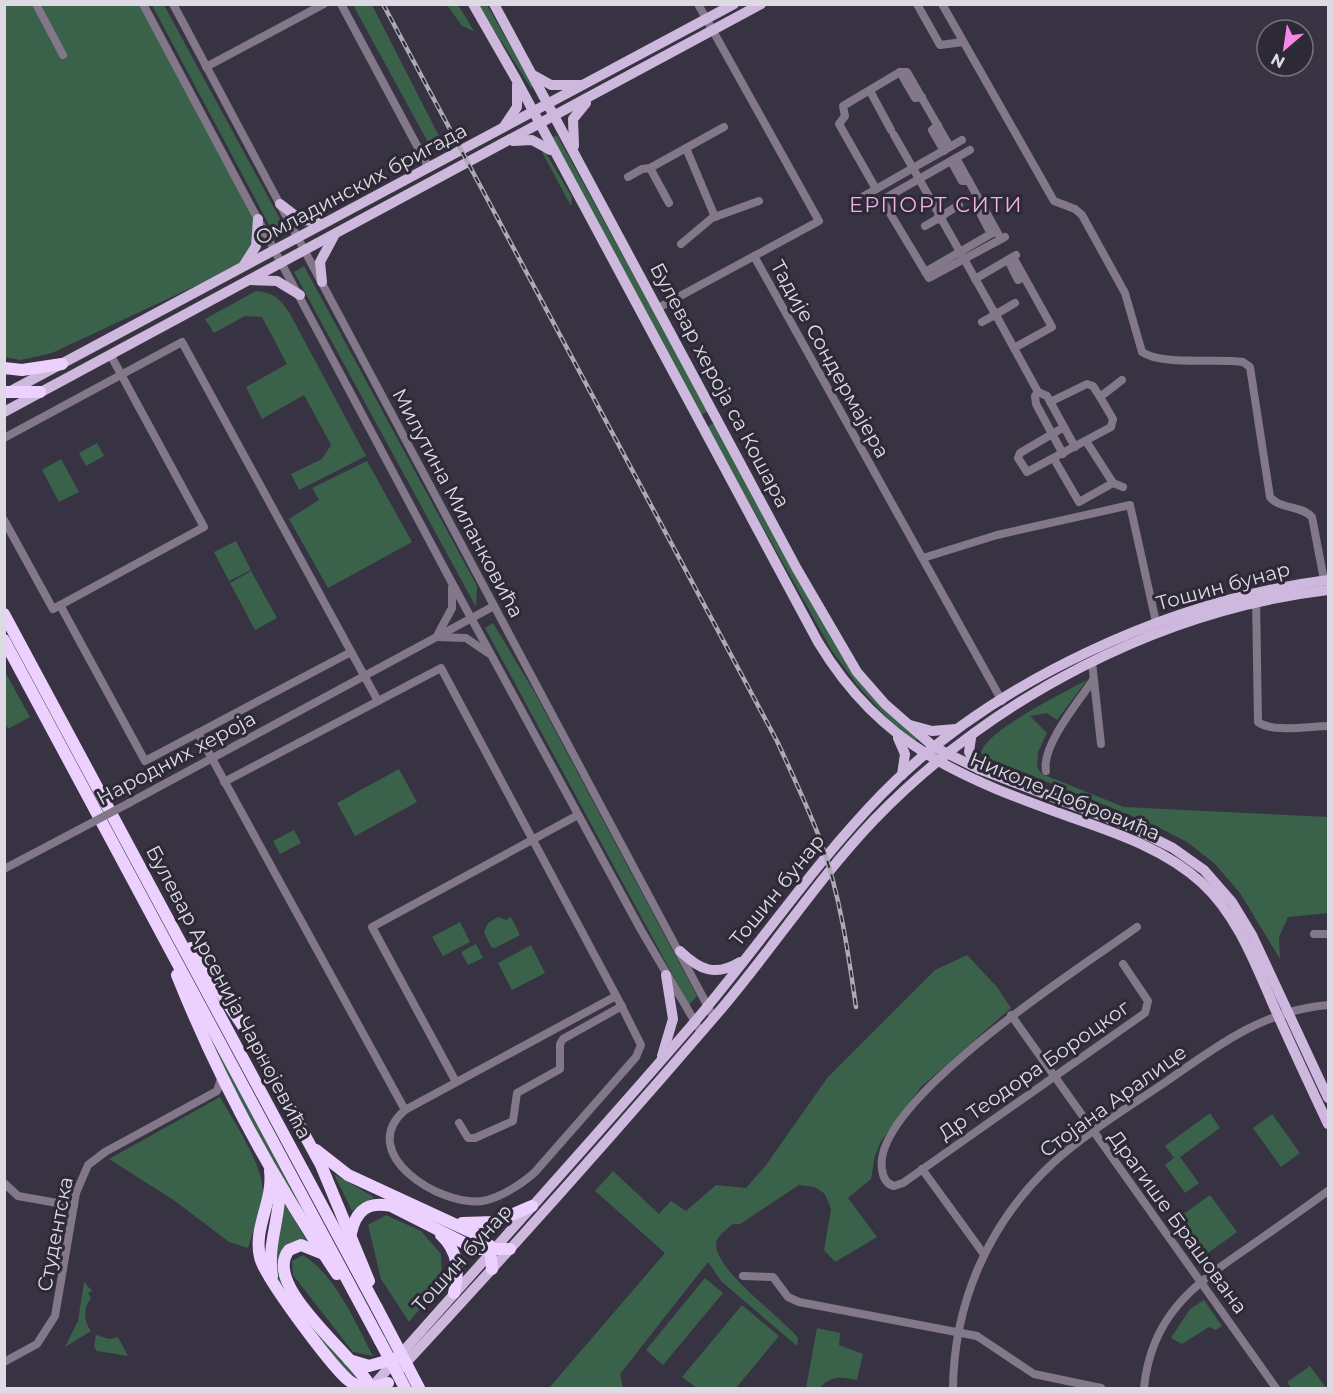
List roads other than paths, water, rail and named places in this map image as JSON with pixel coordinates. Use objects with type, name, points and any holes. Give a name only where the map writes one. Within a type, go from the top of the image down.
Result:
[{"type":"highway","points":[[4,368],[32,369],[62,364]]},
{"type":"highway","points":[[5,393],[40,392]]},
{"type":"highway","name":"Булевар Арсенија Чарнојевића","points":[[4,614],[172,938],[371,1310],[419,1389]]},
{"type":"highway","name":"Булевар Арсенија Чарнојевића","points":[[4,640],[172,938]]},
{"type":"highway","points":[[172,938],[193,951],[246,1030],[309,1143],[351,1233],[371,1310],[322,1254],[280,1186],[222,1076],[171,962],[172,938]]},
{"type":"highway","points":[[309,1143],[327,1161],[348,1174],[485,1239],[492,1251],[492,1269]]},
{"type":"highway","points":[[270,1167],[271,1186],[259,1246],[260,1258],[273,1281],[328,1358],[348,1380],[370,1389],[386,1386]]},
{"type":"highway","points":[[273,1281],[270,1249],[280,1201],[280,1186]]},
{"type":"highway","points":[[351,1233],[357,1215],[369,1205],[378,1203],[391,1206],[476,1249],[492,1251],[510,1248]]},
{"type":"highway","points":[[453,1222],[474,1224],[495,1222],[532,1206]]},
{"type":"highway","points":[[434,1228],[446,1239],[455,1254],[458,1272],[454,1293]]},
{"type":"highway","points":[[322,1254],[301,1245],[290,1250],[283,1261],[284,1276],[307,1310],[345,1358],[364,1377],[370,1389]]},
{"type":"highway","name":"Булевар Арсенија Чарнојевића","points":[[371,1310],[380,1341],[405,1389]]},
{"type":"highway","points":[[328,1358],[342,1389]]},
{"type":"highway","points":[[345,1358],[366,1366],[397,1358]]},
{"type":"main road","name":"Булевар хероја са Кошара","points":[[473,4],[534,112],[826,656],[855,696],[897,735],[924,755]]},
{"type":"main road","name":"Булевар хероја са Кошара","points":[[494,4],[840,646],[871,689],[934,747],[949,755]]},
{"type":"main road","name":"Омладинских бригада","points":[[5,393],[734,4]]},
{"type":"main road","name":"Омладинских бригада","points":[[4,412],[761,4]]},
{"type":"main road","points":[[533,75],[551,85],[586,84]]},
{"type":"main road","points":[[499,131],[517,107],[516,79]]},
{"type":"main road","points":[[576,155],[571,126],[573,119],[592,96]]},
{"type":"main road","points":[[507,142],[525,139],[536,141],[559,159]]},
{"type":"main road","points":[[280,204],[301,220],[329,222]]},
{"type":"main road","points":[[241,269],[256,246],[258,219]]},
{"type":"main road","points":[[322,282],[321,257],[336,232]]},
{"type":"main road","points":[[247,280],[277,281],[300,295]]},
{"type":"main road","points":[[700,423],[708,422],[715,414]]},
{"type":"main road","name":"Тошин бунар","points":[[370,1389],[660,1062],[834,848],[902,775],[924,755],[1002,701],[1064,664],[1156,622],[1327,583]]},
{"type":"main road","name":"Тошин бунар","points":[[386,1386],[714,1018],[872,823],[938,763],[1028,698],[1092,662],[1162,632],[1256,598]]},
{"type":"main road","points":[[907,724],[933,731],[962,728]]},
{"type":"main road","points":[[897,735],[905,754],[902,775]]},
{"type":"main road","points":[[971,738],[969,752],[979,769]]},
{"type":"main road","name":"Николе Добровића","points":[[924,755],[990,786],[1140,844],[1186,870],[1209,890],[1229,917],[1329,1098]]},
{"type":"main road","name":"Николе Добровића","points":[[949,755],[979,769],[1131,827],[1168,845],[1193,861],[1218,885],[1242,916],[1329,1124]]},
{"type":"main road","points":[[680,951],[697,966],[711,972],[721,972],[743,961]]},
{"type":"main road","points":[[660,1062],[673,1022],[672,1003],[666,975]]},
{"type":"street","points":[[36,4],[63,55]]},
{"type":"street","points":[[143,4],[276,249],[471,618],[666,975],[701,1032]]},
{"type":"street","name":"Милутина Миланковића","points":[[173,4],[714,1018]]},
{"type":"street","points":[[206,66],[324,4]]},
{"type":"street","points":[[341,4],[429,168]]},
{"type":"street","points":[[698,4],[713,31]]},
{"type":"street","points":[[917,4],[940,45],[963,42]]},
{"type":"street","points":[[942,4],[1055,202],[1075,209],[1082,215],[1125,293],[1142,352],[1149,356],[1167,358],[1243,362],[1250,367],[1270,497],[1274,502],[1303,509],[1312,517],[1327,583]]},
{"type":"street","name":"Тадије Сондермајера","points":[[713,31],[819,221],[754,256],[1002,701]]},
{"type":"street","points":[[947,149],[932,130],[938,125],[922,97],[915,98],[900,72],[843,106],[845,116],[839,124],[879,187],[925,272],[931,278],[998,235],[969,181],[954,159]]},
{"type":"street","points":[[870,91],[1038,392]]},
{"type":"street","points":[[628,177],[642,169],[650,168],[724,128]]},
{"type":"street","points":[[864,196],[962,140]]},
{"type":"street","points":[[686,148],[715,217]]},
{"type":"street","points":[[868,208],[970,150]]},
{"type":"street","points":[[650,168],[669,203]]},
{"type":"street","points":[[681,244],[715,217],[759,201]]},
{"type":"street","points":[[925,226],[959,205]]},
{"type":"street","points":[[658,308],[754,256]]},
{"type":"street","points":[[975,279],[1012,258],[1018,280],[1024,277],[1042,310],[1038,313],[1047,330],[1014,348]]},
{"type":"street","points":[[982,322],[1015,303]]},
{"type":"street","points":[[4,438],[182,342],[378,701]]},
{"type":"street","points":[[4,520],[53,609],[204,527],[110,354]]},
{"type":"street","points":[[1100,397],[1122,380]]},
{"type":"street","points":[[1050,402],[1087,384],[1093,386],[1113,424],[1030,473],[1018,458],[1020,453],[1064,427]]},
{"type":"street","points":[[1038,392],[1044,393],[1075,447]]},
{"type":"street","points":[[1038,392],[1035,396],[1036,404],[1063,454]]},
{"type":"street","points":[[1086,441],[1113,483],[1123,488]]},
{"type":"street","points":[[1054,459],[1079,506],[1113,483]]},
{"type":"street","points":[[922,558],[997,535],[1130,505],[1156,622]]},
{"type":"street","points":[[451,581],[452,609],[436,637],[465,638],[493,658]]},
{"type":"street","name":"Тошин бунар","points":[[1256,598],[1258,722],[1263,726],[1286,728],[1329,726]]},
{"type":"street","name":"Народних хероја","points":[[60,605],[145,760],[351,652]]},
{"type":"street","name":"Народних хероја","points":[[4,869],[494,606]]},
{"type":"street","points":[[1092,662],[1101,744]]},
{"type":"street","points":[[223,780],[441,668],[622,1006],[641,1045],[640,1051],[559,1146],[535,1172],[518,1185],[487,1200],[459,1199],[411,1177],[396,1157],[389,1131],[396,1118],[405,1110],[616,996]]},
{"type":"street","points":[[1046,771],[1046,758],[1052,743],[1093,680]]},
{"type":"street","points":[[198,733],[405,1110]]},
{"type":"street","points":[[456,1082],[372,927],[578,815]]},
{"type":"street","points":[[1011,1015],[1137,927]]},
{"type":"street","points":[[1314,934],[1329,934]]},
{"type":"street","name":"Др Теодора Бороцког","points":[[1011,1015],[979,1040],[937,1080],[894,1132],[883,1153],[884,1179],[894,1186],[922,1169],[1148,1009],[1148,1001],[1123,964]]},
{"type":"street","name":"Стојана Аралице","points":[[953,1389],[958,1331],[967,1295],[983,1253],[1014,1206],[1036,1180],[1056,1160],[1094,1132],[1241,1031],[1283,1012],[1329,1005]]},
{"type":"street","points":[[459,1124],[468,1138],[475,1138],[513,1120],[517,1093],[560,1069],[560,1044],[563,1039],[622,1006]]},
{"type":"street","name":"Драгише Брашована","points":[[1011,1015],[1276,1389]]},
{"type":"street","points":[[222,1076],[217,1091],[232,1096]]},
{"type":"street","name":"Студентска","points":[[4,1362],[37,1344],[53,1322],[80,1179],[94,1160],[217,1091]]},
{"type":"street","points":[[922,1169],[983,1253]]},
{"type":"street","points":[[4,1183],[18,1196],[74,1206]]},
{"type":"street","points":[[1144,1389],[1148,1362],[1160,1331],[1177,1304],[1200,1281],[1329,1191]]},
{"type":"street","points":[[743,1276],[773,1277],[788,1297],[798,1302],[958,1331],[987,1340],[1034,1374],[1101,1389]]},
{"type":"railway","points":[[383,4],[777,741],[811,816],[828,862],[843,923],[856,1007]]},
{"type":"district","name":"ЕРПОРТ СИТИ","points":[[936,205]]}]
